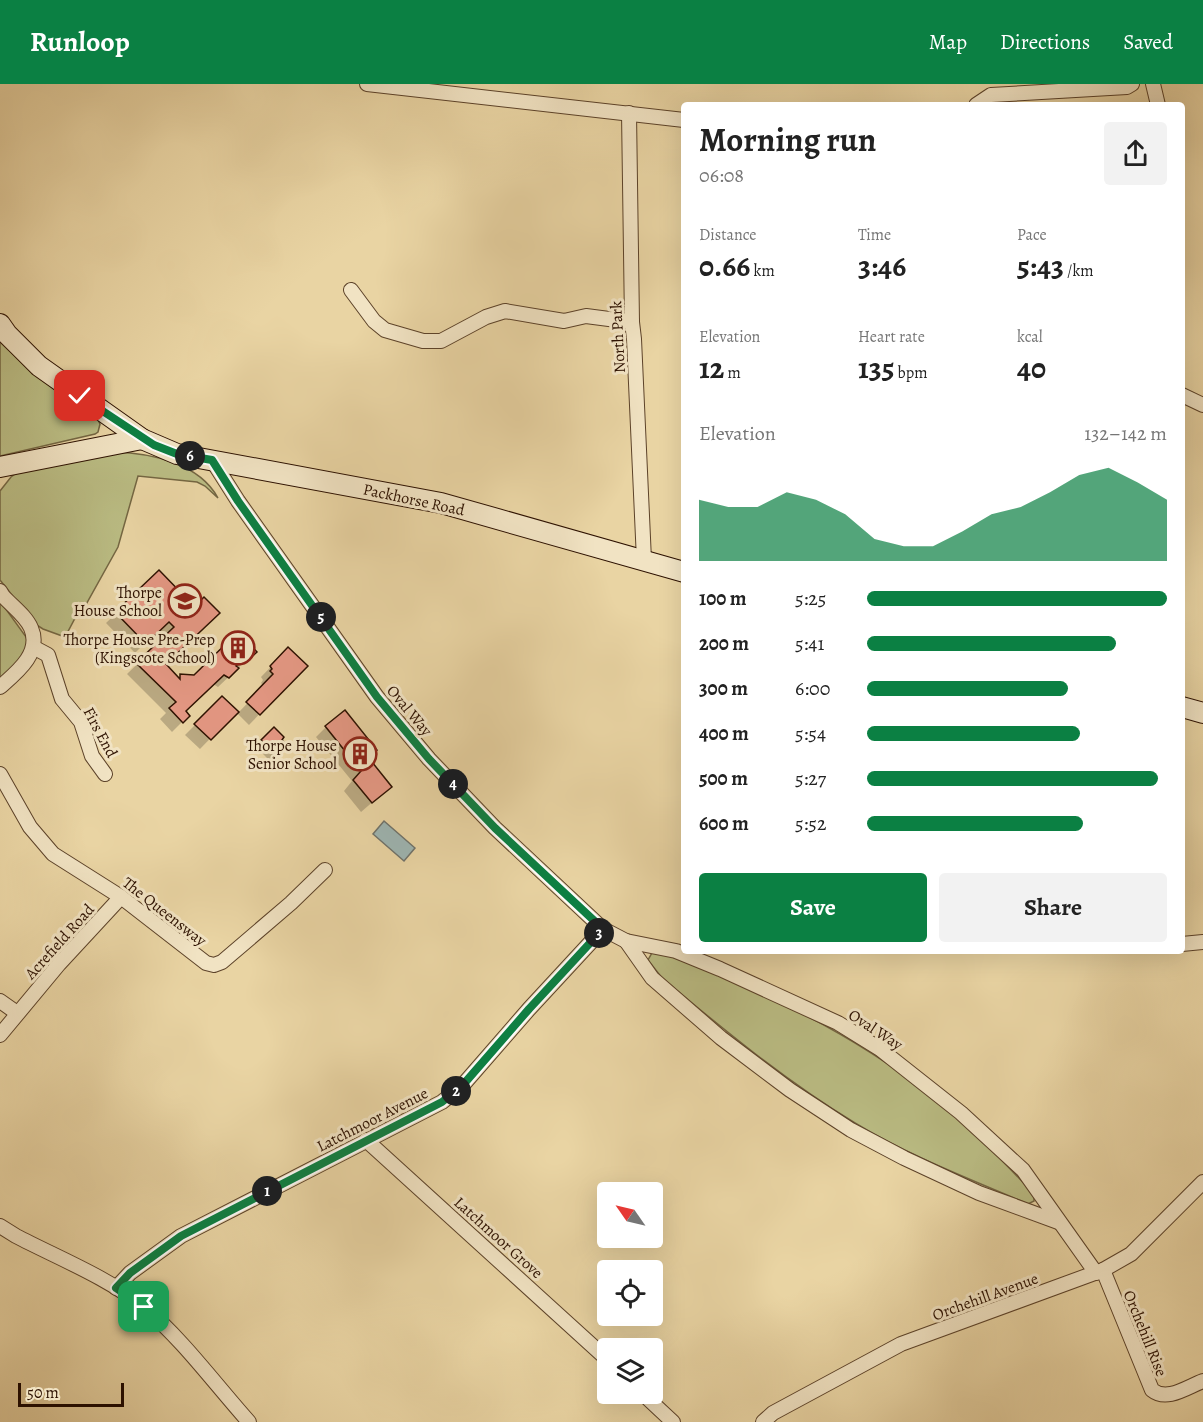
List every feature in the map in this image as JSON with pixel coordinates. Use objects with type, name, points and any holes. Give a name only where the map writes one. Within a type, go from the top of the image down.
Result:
[{"type":"main road","name":"Packhorse Road","points":[[0,324],[39,366],[142,439],[177,454],[441,503],[681,571]]},
{"type":"main road","points":[[1,470],[142,439]]},
{"type":"main road","points":[[1185,708],[1203,713]]},
{"type":"street","points":[[367,84],[681,120]]},
{"type":"street","points":[[980,102],[991,95],[1127,87],[1132,84]]},
{"type":"street","points":[[1153,84],[1157,102]]},
{"type":"street","name":"North Park","points":[[630,113],[632,322],[644,560]]},
{"type":"street","points":[[351,290],[374,321],[385,330],[423,341],[441,341],[486,317],[505,311],[564,321],[586,316],[632,322]]},
{"type":"street","points":[[1185,396],[1203,405]]},
{"type":"street","name":"Oval Way","points":[[212,460],[377,697],[429,759],[495,828],[603,929],[626,941],[681,953]]},
{"type":"street","points":[[0,591],[31,627],[33,636],[33,647],[23,666],[0,687]]},
{"type":"street","name":"Firs End","points":[[33,647],[48,655],[62,699],[81,722],[92,756],[105,774]]},
{"type":"street","name":"The Queensway","points":[[0,774],[30,827],[53,854],[121,897],[186,950],[206,963],[214,965],[222,962],[291,903],[325,870]]},
{"type":"street","name":"Acrefield Road","points":[[0,1035],[59,964],[121,897]]},
{"type":"street","name":"Latchmoor Avenue","points":[[116,1288],[130,1273],[181,1236],[442,1102],[462,1086],[603,929]]},
{"type":"street","name":"Oval Way","points":[[626,941],[652,978],[721,1038],[790,1090],[851,1130],[979,1193],[1058,1222]]},
{"type":"street","points":[[1185,944],[1203,942]]},
{"type":"street","name":"Oval Way","points":[[683,954],[838,1023],[880,1049],[961,1113],[1023,1170],[1058,1222],[1099,1271]]},
{"type":"street","points":[[0,1001],[17,1013]]},
{"type":"street","name":"Latchmoor Grove","points":[[366,1140],[597,1350]]},
{"type":"street","name":"Orchehill Avenue","points":[[763,1422],[773,1413],[901,1344],[1099,1271],[1131,1254],[1203,1182]]},
{"type":"street","points":[[0,1226],[116,1288],[144,1307],[176,1339],[249,1422]]},
{"type":"street","name":"Orchehill Rise","points":[[1099,1271],[1152,1390],[1158,1395],[1165,1396],[1203,1381]]},
{"type":"street","points":[[654,1404],[673,1422]]},
{"type":"green space","points":[[0,342],[31,371],[97,418],[100,424],[98,432],[0,456]]},
{"type":"green space","points":[[114,452],[143,455],[173,462],[199,476],[218,498],[197,482],[138,476],[118,547],[65,637],[35,624],[0,580],[0,491],[18,472]]},
{"type":"green space","points":[[0,601],[29,641],[21,661],[0,683]]},
{"type":"green space","points":[[659,952],[767,996],[868,1051],[932,1096],[959,1119],[1034,1194],[1034,1201],[1028,1204],[918,1157],[829,1107],[756,1054],[662,978],[648,960],[652,953]]},
{"type":"water","points":[[384,821],[415,848],[404,861],[373,834]]},
{"type":"building","name":"Thorpe House Pre-Prep (Kingscote School)","points":[[159,570],[189,601],[187,603],[192,609],[204,597],[220,613],[166,664],[180,679],[180,674],[194,675],[238,632],[257,652],[246,662],[243,659],[236,666],[239,668],[229,678],[224,675],[186,711],[190,716],[183,723],[169,708],[176,702],[136,663],[174,627],[169,622],[146,644],[115,612]]},
{"type":"building","points":[[288,647],[308,666],[260,715],[246,702],[273,674],[270,666]]},
{"type":"building","points":[[222,696],[239,712],[211,740],[194,724]]},
{"type":"building","name":"Thorpe House Senior School","points":[[345,710],[377,750],[368,757],[392,787],[372,803],[353,780],[361,771],[325,726]]},
{"type":"building","points":[[274,727],[284,737],[282,740],[288,746],[278,756],[261,740]]},
{"type":"place","name":"Thorpe House School","points":[[185,601]]},
{"type":"place","name":"Thorpe House Pre-Prep (Kingscote School)","points":[[238,648]]},
{"type":"place","name":"Thorpe House Senior School","points":[[360,754]]},
{"type":"route","points":[[80,396],[154,445],[177,454],[212,460],[238,501],[377,697],[429,759],[495,828],[603,929],[462,1086],[442,1102],[181,1236],[130,1273],[116,1288],[144,1307]]}]
